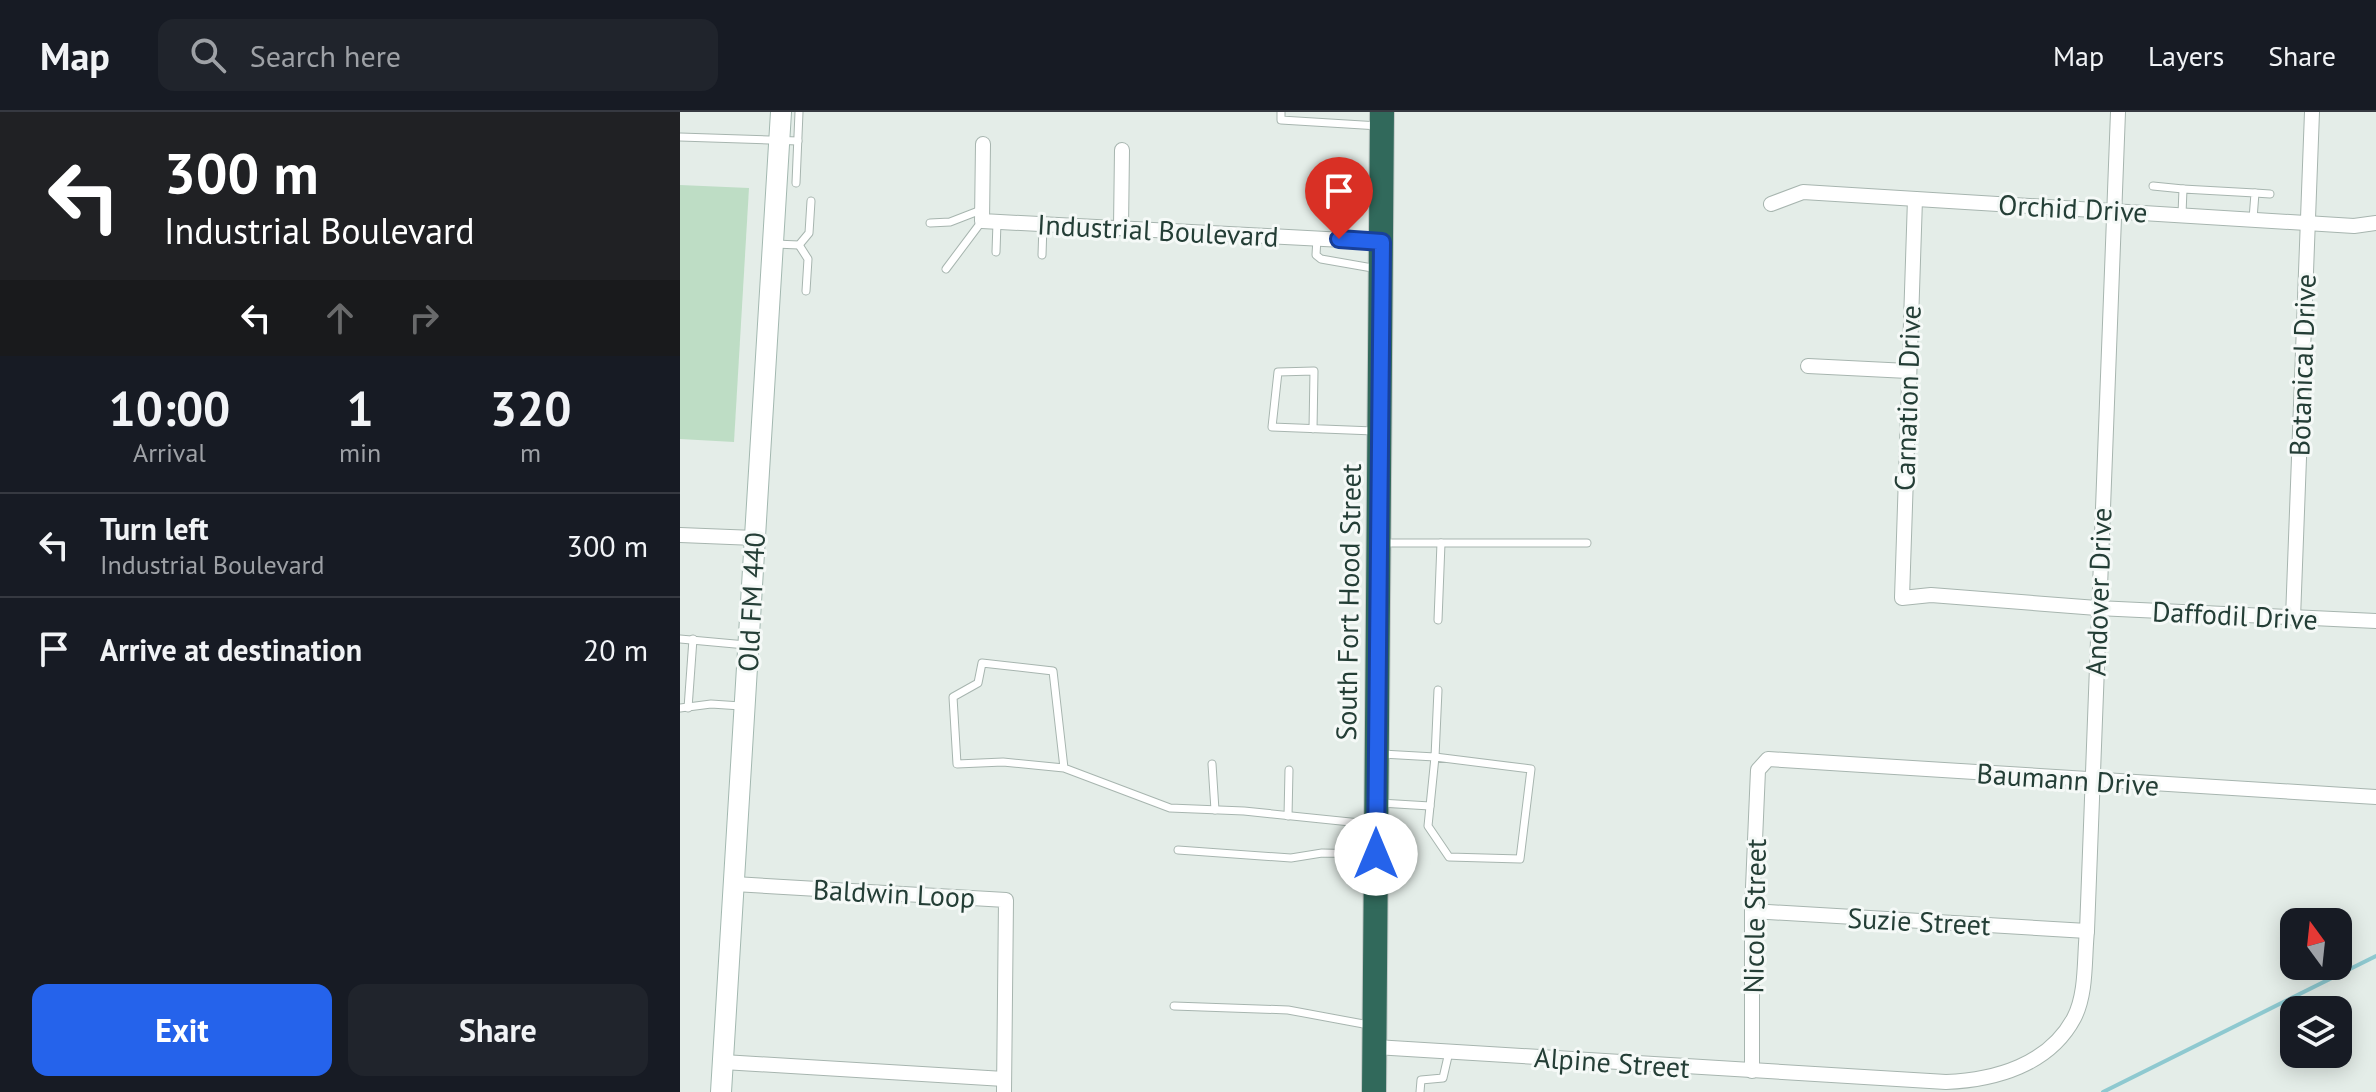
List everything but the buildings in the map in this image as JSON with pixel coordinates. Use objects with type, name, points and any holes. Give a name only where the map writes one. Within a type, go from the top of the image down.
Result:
[{"type":"highway","name":"South Fort Hood Street","points":[[1374,1092],[1382,119]]},
{"type":"street","name":"Old FM 440","points":[[721,1092],[773,244],[789,140],[781,112]]},
{"type":"street","name":"Andover Drive","points":[[2037,1057],[2074,1018],[2082,987],[2087,931],[2118,112]]},
{"type":"street","name":"Botanical Drive","points":[[2293,618],[2312,112]]},
{"type":"street","points":[[983,144],[987,218]]},
{"type":"street","points":[[1121,227],[1122,150]]},
{"type":"street","name":"Orchid Drive","points":[[1771,204],[1803,192],[2354,226],[2376,223]]},
{"type":"street","name":"Carnation Drive","points":[[1902,598],[1915,199]]},
{"type":"street","name":"Industrial Boulevard","points":[[987,218],[1043,224],[1382,242]]},
{"type":"street","points":[[1808,366],[1908,371]]},
{"type":"street","points":[[680,535],[755,538]]},
{"type":"street","name":"Daffodil Drive","points":[[1902,598],[1931,595],[2097,608],[2376,621]]},
{"type":"street","name":"Baumann Drive","points":[[1761,762],[1768,759],[2376,797]]},
{"type":"street","name":"Nicole Street","points":[[1752,1071],[1752,911],[1758,770],[1761,762]]},
{"type":"street","name":"Baldwin Loop","points":[[734,884],[1006,900],[1004,1085]]},
{"type":"street","name":"Suzie Street","points":[[1752,911],[2087,931]]},
{"type":"street","name":"Alpine Street","points":[[1375,1037],[1449,1052],[1961,1081],[2012,1071],[2037,1057]]},
{"type":"street","points":[[723,1062],[1004,1085]]},
{"type":"lane","points":[[796,183],[789,140],[799,112]]},
{"type":"lane","points":[[1281,112],[1281,120],[1382,119]]},
{"type":"lane","points":[[680,137],[789,140]]},
{"type":"lane","points":[[2153,186],[2270,194]]},
{"type":"lane","points":[[2182,214],[2183,189]]},
{"type":"lane","points":[[2253,219],[2255,193]]},
{"type":"lane","points":[[799,245],[809,233],[811,201]]},
{"type":"lane","points":[[930,223],[987,218]]},
{"type":"lane","points":[[987,218],[996,252]]},
{"type":"lane","points":[[946,269],[987,218]]},
{"type":"lane","points":[[1042,255],[1043,224]]},
{"type":"lane","points":[[1317,238],[1316,255],[1321,259],[1382,270]]},
{"type":"lane","points":[[773,244],[799,245]]},
{"type":"lane","points":[[799,245],[808,259],[806,291]]},
{"type":"lane","points":[[1313,429],[1314,371],[1278,372],[1272,427],[1313,429],[1380,431]]},
{"type":"lane","points":[[1379,543],[1587,543]]},
{"type":"lane","points":[[1438,620],[1441,543]]},
{"type":"lane","points":[[680,639],[748,645]]},
{"type":"lane","points":[[693,639],[684,708],[711,704],[745,707]]},
{"type":"lane","points":[[1064,768],[1053,671],[982,663],[978,683],[953,697],[957,764],[1003,762],[1064,768],[1170,808],[1288,816],[1376,814],[1430,806]]},
{"type":"lane","points":[[1375,754],[1435,757],[1531,769],[1520,859],[1449,857],[1428,826],[1435,757],[1438,690]]},
{"type":"lane","points":[[1212,764],[1215,810]]},
{"type":"lane","points":[[1288,816],[1289,770]]},
{"type":"lane","points":[[1178,850],[1291,858],[1322,853],[1376,854]]},
{"type":"lane","points":[[1174,1006],[1288,1010],[1375,1037]]},
{"type":"lane","points":[[1420,1092],[1421,1080],[1443,1078],[1449,1052]]},
{"type":"green space","points":[[680,185],[749,188],[734,442],[680,439]]},
{"type":"waterway","points":[[2103,1092],[2376,956]]},
{"type":"route","points":[[1339,239],[1382,242],[1376,854]]}]
